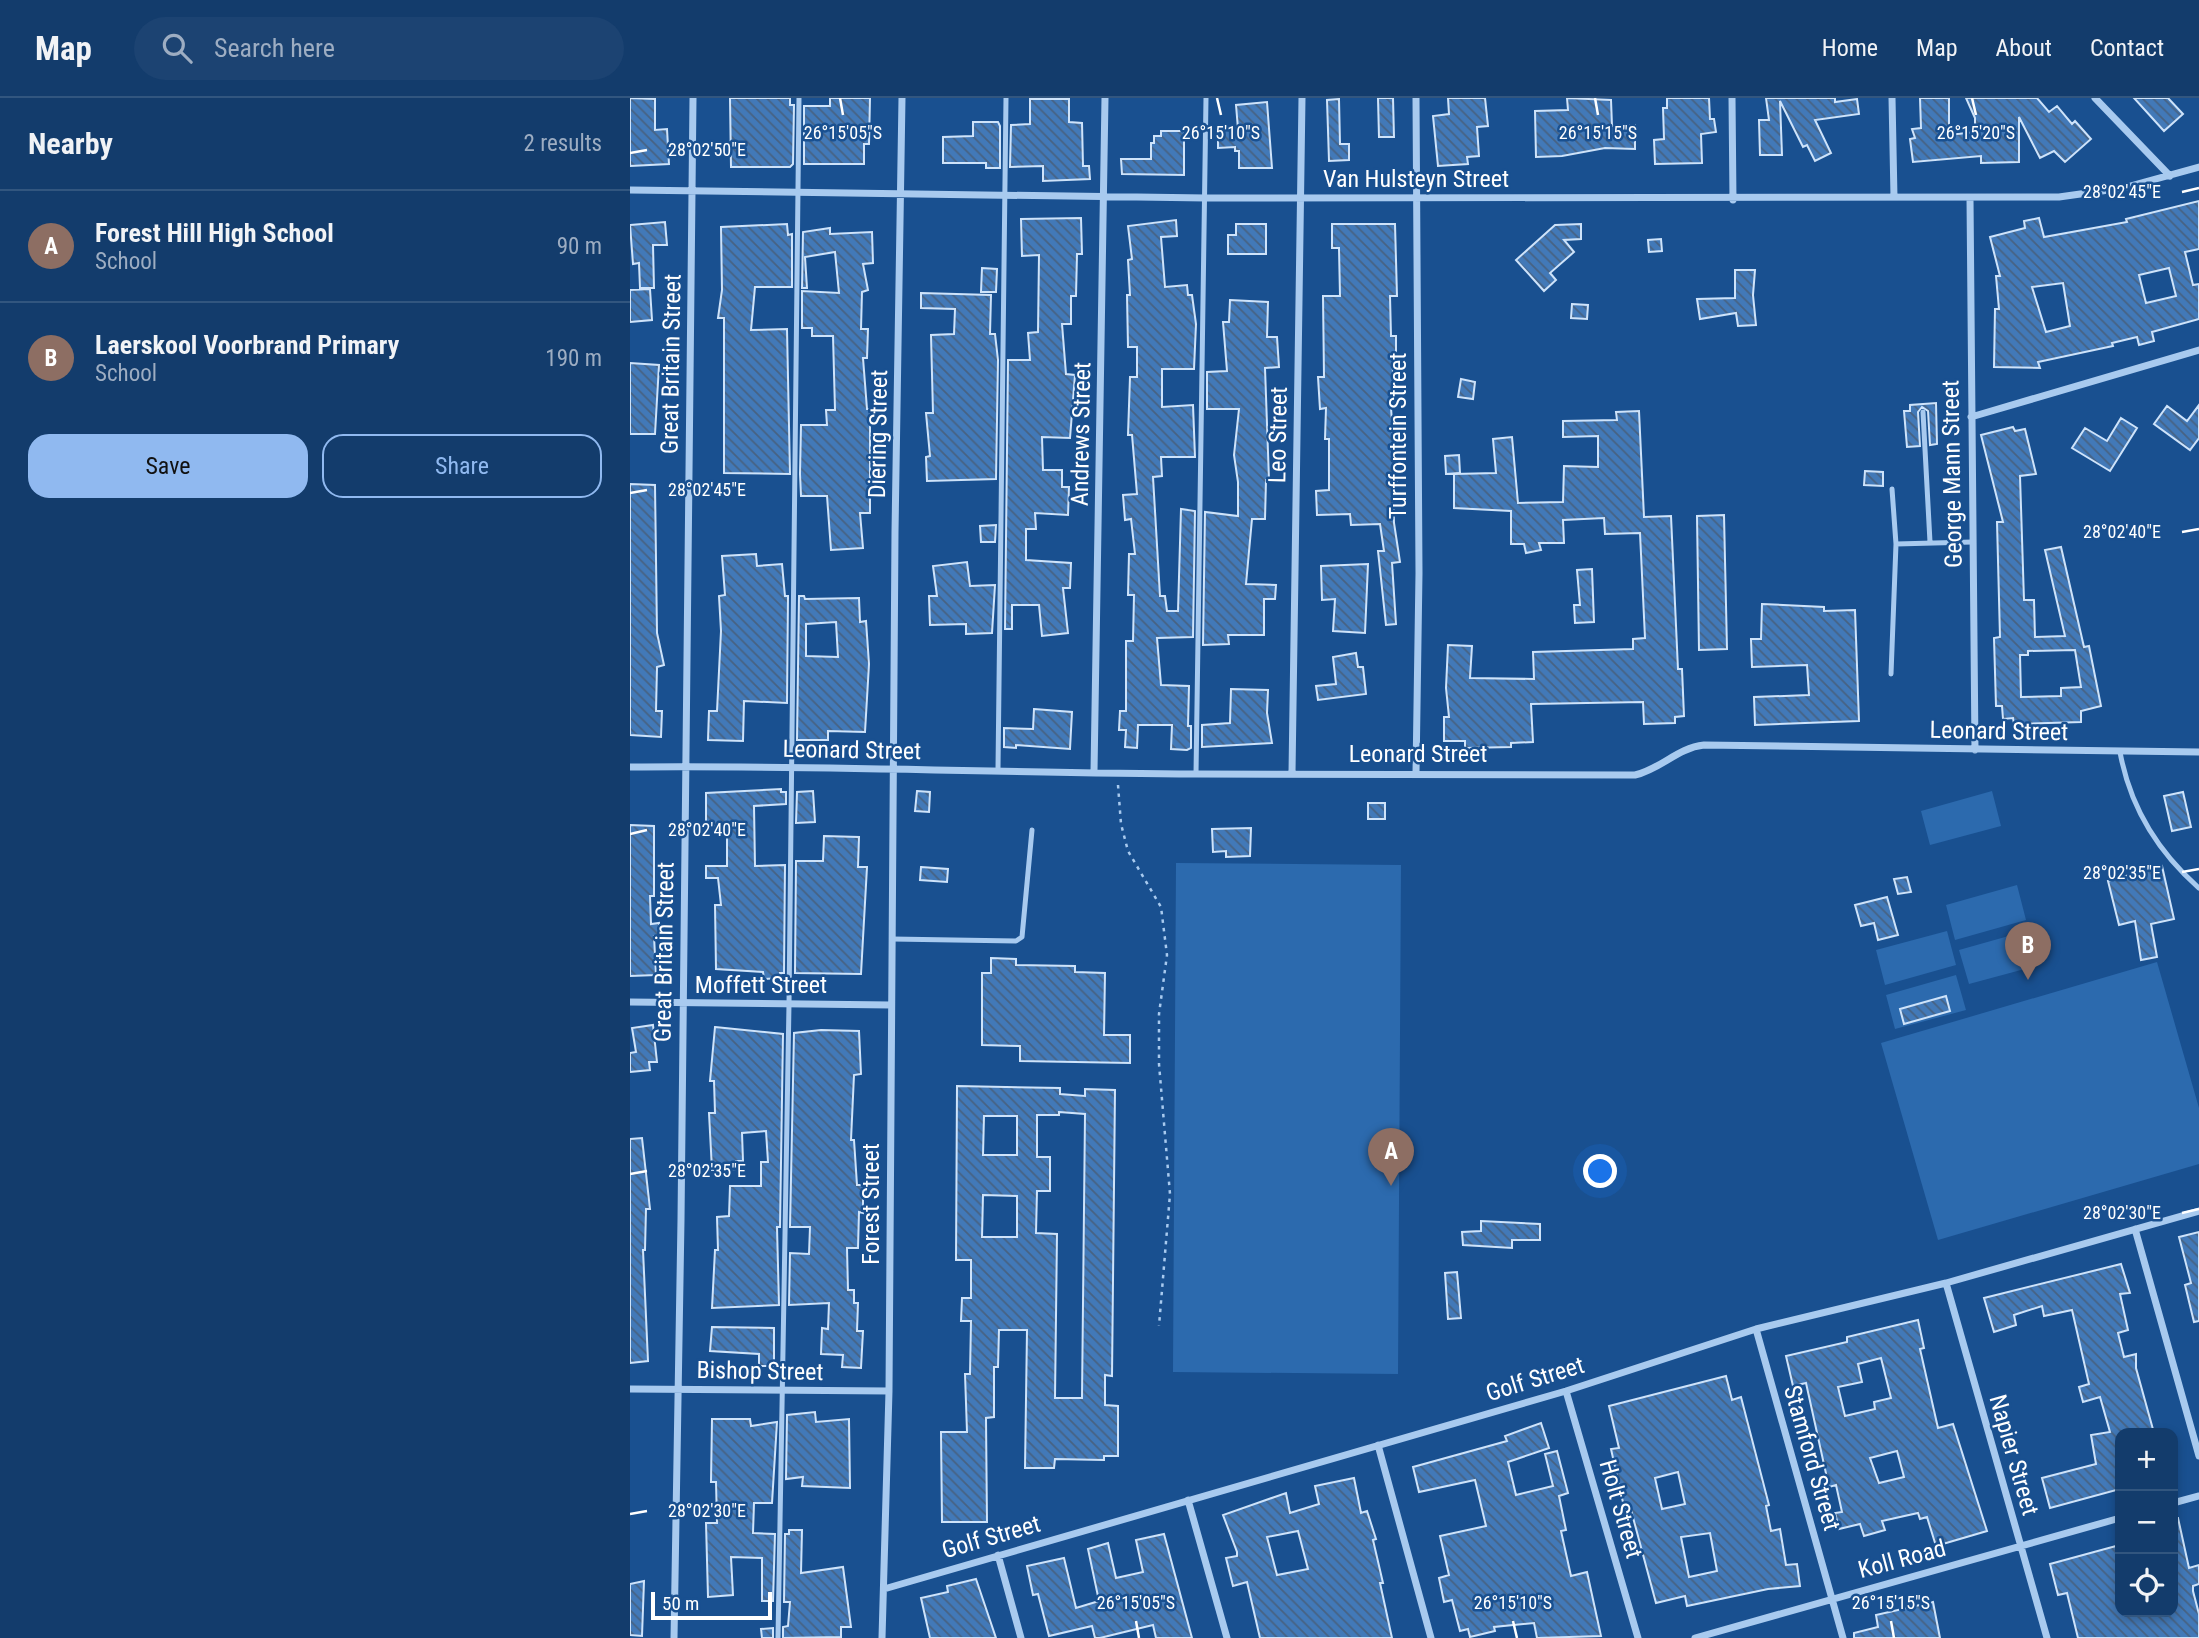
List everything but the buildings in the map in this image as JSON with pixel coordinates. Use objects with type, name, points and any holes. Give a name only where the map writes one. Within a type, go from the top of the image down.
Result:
[{"type":"street","name":"Great Britain Street","points":[[674,1638],[693,98]]},
{"type":"street","name":"Diering Street","points":[[895,771],[902,98]]},
{"type":"street","name":"Andrews Street","points":[[1094,772],[1105,98]]},
{"type":"street","name":"Leo Street","points":[[1292,773],[1302,98]]},
{"type":"street","name":"Turffontein Street","points":[[1416,98],[1419,573],[1416,773]]},
{"type":"street","points":[[1732,98],[1733,200]]},
{"type":"street","points":[[1892,98],[1894,197]]},
{"type":"street","points":[[2095,98],[2170,176]]},
{"type":"street","name":"Van Hulsteyn Street","points":[[630,190],[1206,198],[1969,198],[2080,196],[2199,167]]},
{"type":"street","name":"George Mann Street","points":[[1969,198],[1975,750]]},
{"type":"street","points":[[1971,417],[2199,350]]},
{"type":"street","name":"Leonard Street","points":[[630,767],[895,771],[998,769],[1196,774],[1635,775],[1646,773],[1683,749],[1704,745],[2199,752]]},
{"type":"street","name":"Forest Street","points":[[882,1638],[889,1391],[895,771]]},
{"type":"street","name":"Moffett Street","points":[[630,1002],[891,1005]]},
{"type":"street","name":"Golf Street","points":[[884,1589],[1566,1391],[1756,1329],[1946,1283],[2199,1211]]},
{"type":"street","points":[[2135,1229],[2199,1456]]},
{"type":"street","name":"Napier Street","points":[[1946,1283],[2047,1638]]},
{"type":"street","name":"Stamford Street","points":[[1756,1329],[1843,1638]]},
{"type":"street","name":"Bishop Street","points":[[630,1389],[889,1391]]},
{"type":"street","name":"Holt Street","points":[[1566,1391],[1638,1638]]},
{"type":"street","points":[[1378,1445],[1431,1638]]},
{"type":"street","points":[[2178,1502],[2199,1496]]},
{"type":"street","points":[[1188,1500],[1227,1638]]},
{"type":"street","name":"Koll Road","points":[[1695,1638],[2115,1519]]},
{"type":"street","points":[[998,1555],[1021,1638]]},
{"type":"lane","points":[[778,1638],[789,1004],[799,98]]},
{"type":"lane","points":[[998,769],[1006,98]]},
{"type":"lane","points":[[1196,774],[1206,98]]},
{"type":"lane","points":[[1923,412],[1930,542]]},
{"type":"lane","points":[[1891,674],[1896,544],[1892,489]]},
{"type":"lane","points":[[1896,544],[1972,542]]},
{"type":"lane","points":[[2120,752],[2136,807],[2151,835],[2179,870],[2199,888]]},
{"type":"lane","points":[[892,939],[1016,941],[1022,937],[1032,830]]},
{"type":"path","points":[[1118,772],[1121,824],[1128,851],[1161,907],[1167,955],[1160,1014],[1159,1064],[1170,1194],[1159,1326]]},
{"type":"shaded area","points":[[1992,791],[2001,826],[1930,845],[1921,811]]},
{"type":"shaded area","points":[[1176,863],[1401,865],[1398,1374],[1173,1372]]},
{"type":"shaded area","points":[[2017,885],[2026,920],[1955,940],[1946,905]]},
{"type":"shaded area","points":[[2030,930],[2040,965],[1969,984],[1959,950]]},
{"type":"shaded area","points":[[1947,931],[1956,965],[1885,985],[1876,950]]},
{"type":"shaded area","points":[[2157,962],[2199,1108],[2199,1164],[1938,1240],[1881,1043]]},
{"type":"shaded area","points":[[1956,975],[1966,1010],[1895,1029],[1886,995]]},
{"type":"place","name":"Laerskool Voorbrand Primary","points":[[2028,980]]},
{"type":"place","name":"Forest Hill High School","points":[[1391,1186]]}]
